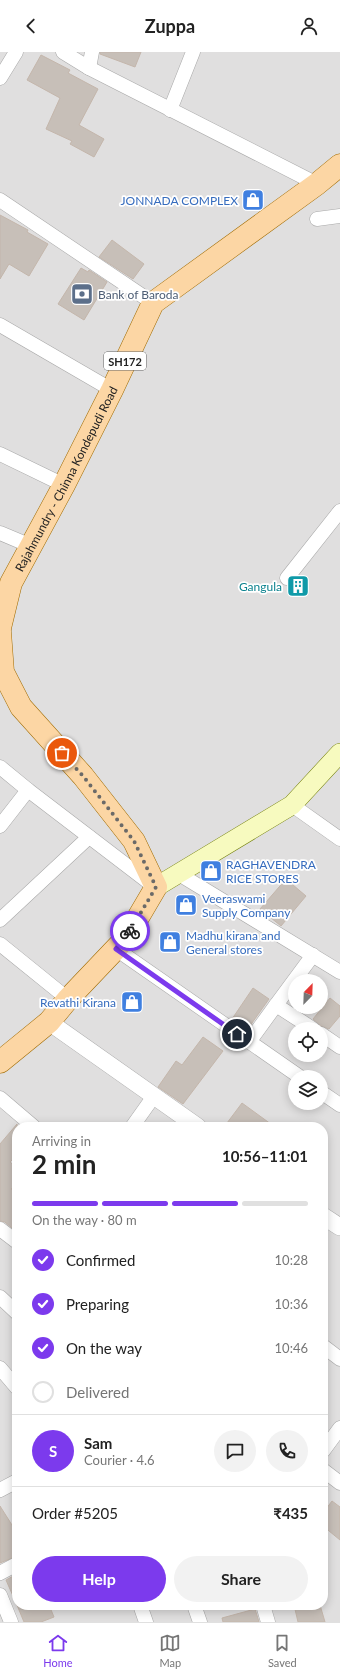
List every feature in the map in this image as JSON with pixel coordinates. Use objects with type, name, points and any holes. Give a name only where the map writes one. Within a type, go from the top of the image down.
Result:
[{"type":"main road","name":"Rajahmundry - Chinna Kondepudi Road","points":[[0,628],[11,583],[64,485],[112,390],[153,303],[317,184],[340,165]]},
{"type":"main road","points":[[0,632],[3,672],[21,707],[83,776],[134,841],[156,887]]},
{"type":"main road","points":[[0,1062],[49,1022],[68,999],[126,938],[156,887],[292,805],[340,754]]},
{"type":"street","points":[[0,78],[16,52]]},
{"type":"street","points":[[63,52],[89,68],[317,184]]},
{"type":"street","points":[[89,68],[92,52]]},
{"type":"street","points":[[170,110],[193,52]]},
{"type":"street","points":[[0,200],[153,303]]},
{"type":"street","points":[[317,219],[340,216]]},
{"type":"street","points":[[0,325],[112,390]]},
{"type":"street","points":[[0,454],[64,485]]},
{"type":"street","points":[[287,578],[340,511]]},
{"type":"street","points":[[0,533],[31,546]]},
{"type":"street","points":[[0,767],[89,837],[156,887]]},
{"type":"street","points":[[0,826],[28,790]]},
{"type":"street","points":[[292,805],[340,839]]},
{"type":"street","points":[[0,920],[89,837]]},
{"type":"street","points":[[179,874],[340,972]]},
{"type":"street","points":[[0,944],[68,999]]},
{"type":"street","points":[[116,949],[290,1070]]},
{"type":"street","points":[[250,1042],[313,955]]},
{"type":"street","points":[[276,1005],[302,1022]]},
{"type":"street","points":[[49,1022],[191,1122]]},
{"type":"street","points":[[328,1038],[340,1046]]},
{"type":"street","points":[[136,1122],[154,1096]]},
{"type":"street","points":[[328,1097],[340,1105]]},
{"type":"street","points":[[0,1098],[28,1122]]},
{"type":"street","points":[[0,1229],[12,1238]]},
{"type":"street","points":[[0,1297],[12,1308]]},
{"type":"street","points":[[328,1350],[340,1359]]},
{"type":"street","points":[[0,1368],[12,1382]]},
{"type":"street","points":[[328,1444],[340,1428]]},
{"type":"street","points":[[328,1474],[340,1483]]},
{"type":"street","points":[[0,1490],[12,1484]]},
{"type":"street","points":[[0,1573],[12,1567]]},
{"type":"street","points":[[0,1595],[11,1622]]},
{"type":"street","points":[[142,1610],[146,1622]]},
{"type":"street","points":[[196,1610],[200,1622]]},
{"type":"street","points":[[264,1610],[268,1622]]},
{"type":"shaded area","points":[[0,52],[340,52],[340,1622],[0,1622]]},
{"type":"building","points":[[100,52],[141,52],[135,67],[100,54]]},
{"type":"building","points":[[41,55],[70,70],[68,73],[98,89],[79,125],[104,139],[94,157],[70,144],[72,141],[46,129],[60,98],[27,80]]},
{"type":"building","points":[[0,215],[28,230],[27,232],[48,244],[29,276],[9,264],[0,279]]},
{"type":"building","points":[[112,240],[144,264],[133,279],[99,257]]},
{"type":"building","name":"Bank of Baroda","points":[[81,268],[88,272],[89,270],[107,282],[84,320],[58,304]]},
{"type":"building","points":[[286,879],[306,896],[281,926],[260,909]]},
{"type":"building","points":[[253,988],[269,999],[247,1030],[232,1019]]},
{"type":"building","points":[[330,998],[340,1006],[340,1016],[329,1029],[328,1022],[316,1022],[313,1019],[317,1014],[328,1014],[328,1000]]},
{"type":"building","points":[[203,1037],[223,1051],[183,1104],[158,1087],[176,1061],[182,1065]]},
{"type":"building","points":[[242,1103],[268,1122],[228,1122]]},
{"type":"building","points":[[12,1130],[12,1160],[10,1162],[12,1164],[12,1228],[5,1222],[0,1221],[0,1144]]},
{"type":"building","points":[[332,1501],[340,1507],[340,1540],[328,1530],[328,1506]]},
{"type":"building","points":[[0,1506],[12,1525],[12,1558],[0,1563]]},
{"type":"building","points":[[12,1577],[12,1594],[6,1580]]},
{"type":"building","points":[[19,1610],[51,1610],[54,1617],[41,1622],[24,1622]]},
{"type":"building","points":[[255,1610],[259,1622],[223,1622],[222,1618]]},
{"type":"building","points":[[295,1610],[321,1610],[325,1622],[298,1622]]},
{"type":"way so far","points":[[62,753],[83,776],[134,841],[156,887],[130,931]]},
{"type":"place","name":"JONNADA COMPLEX","points":[[253,200]]},
{"type":"place","name":"Bank of Baroda","points":[[82,294]]},
{"type":"place","name":"Gangula","points":[[298,586]]},
{"type":"place","name":"RAGHAVENDRA RICE STORES","points":[[211,871]]},
{"type":"place","name":"Veeraswami Supply Company","points":[[186,905]]},
{"type":"place","name":"Madhu kirana and General stores","points":[[170,942]]},
{"type":"place","name":"Revathi Kirana","points":[[132,1002]]},
{"type":"route","points":[[130,931],[116,949],[237,1034]]}]
